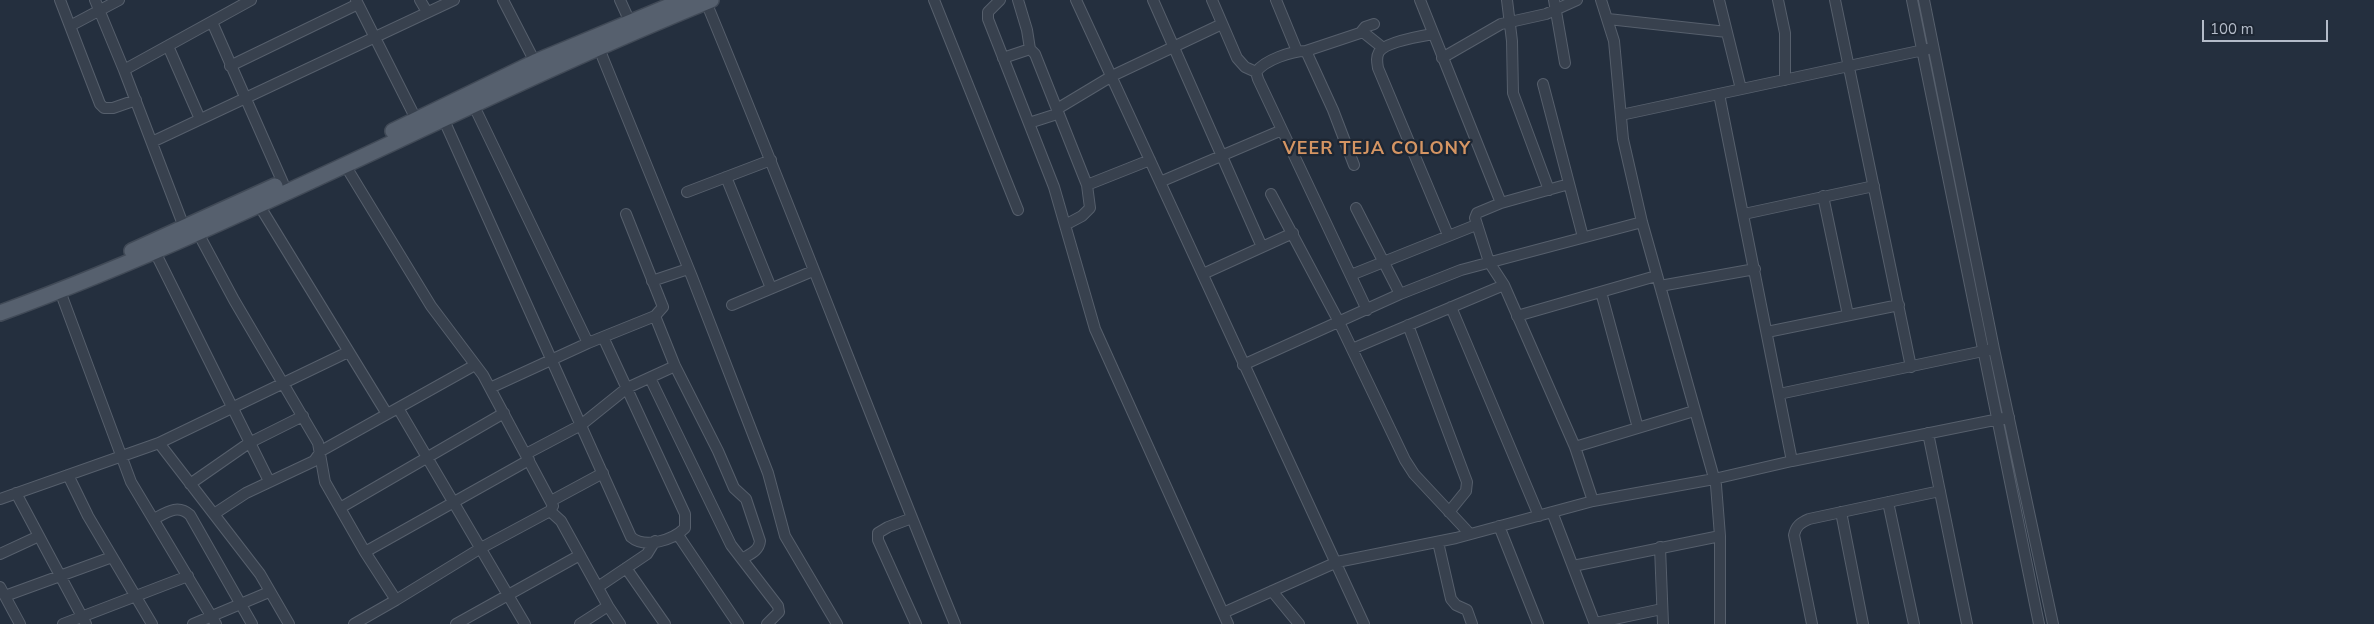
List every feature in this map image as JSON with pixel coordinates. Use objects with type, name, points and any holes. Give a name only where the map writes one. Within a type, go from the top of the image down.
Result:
[{"type":"main road","points":[[0,313],[60,291],[155,252],[191,230],[282,183],[535,62],[684,0]]},
{"type":"main road","points":[[0,302],[259,205],[598,46],[709,1]]},
{"type":"street","points":[[60,0],[100,104],[104,108],[113,108],[136,100]]},
{"type":"street","points":[[95,0],[152,142],[191,230],[303,416],[321,451],[322,475],[365,552],[396,600]]},
{"type":"street","points":[[70,26],[119,0]]},
{"type":"street","points":[[124,70],[252,0]]},
{"type":"street","points":[[420,0],[427,12]]},
{"type":"street","points":[[152,142],[454,0]]},
{"type":"street","points":[[503,0],[535,62]]},
{"type":"street","points":[[620,0],[630,22]]},
{"type":"street","points":[[934,0],[1018,210]]},
{"type":"street","points":[[1000,0],[988,12],[988,19],[1054,187],[1095,329],[1228,624]]},
{"type":"street","points":[[1018,0],[1027,30],[1030,49],[1035,54],[1087,185],[1090,208],[1082,216],[1065,225]]},
{"type":"street","points":[[1076,0],[1364,624]]},
{"type":"street","points":[[1153,0],[1262,247]]},
{"type":"street","points":[[1212,0],[1240,63],[1256,72],[1367,310]]},
{"type":"street","points":[[1276,0],[1301,51],[1325,92],[1354,165]]},
{"type":"street","points":[[1420,0],[1500,203]]},
{"type":"street","points":[[1507,0],[1511,21],[1513,93],[1549,190]]},
{"type":"street","points":[[1442,58],[1496,27],[1555,5],[1577,0]]},
{"type":"street","points":[[1601,0],[1614,41],[1623,139],[1642,222],[1714,479],[1720,536],[1720,624]]},
{"type":"street","points":[[1719,0],[1741,90]]},
{"type":"street","points":[[1778,0],[1785,33],[1785,80]]},
{"type":"street","points":[[1835,0],[1911,367]]},
{"type":"street","points":[[1912,0],[1982,352],[2039,624]]},
{"type":"street","points":[[1924,0],[1994,349],[2053,624]]},
{"type":"street","points":[[709,1],[813,272],[955,624]]},
{"type":"street","points":[[230,66],[357,2],[416,119]]},
{"type":"street","points":[[1555,5],[1565,63]]},
{"type":"street","points":[[1608,19],[1727,32]]},
{"type":"street","points":[[212,22],[243,98],[282,183]]},
{"type":"street","points":[[1028,123],[1057,114],[1057,109],[1112,76],[1222,24]]},
{"type":"street","points":[[1362,32],[1365,27],[1374,24]]},
{"type":"street","points":[[1256,72],[1260,66],[1362,32],[1369,34],[1382,48]]},
{"type":"street","points":[[1433,34],[1382,48],[1378,53],[1378,68],[1448,236]]},
{"type":"street","points":[[168,46],[200,119]]},
{"type":"street","points":[[598,46],[688,269],[771,483],[785,536],[837,624]]},
{"type":"street","points":[[1621,116],[1934,48]]},
{"type":"street","points":[[1003,58],[1030,49]]},
{"type":"street","points":[[1543,84],[1583,237]]},
{"type":"street","points":[[1719,94],[1792,461]]},
{"type":"street","points":[[474,104],[588,343]]},
{"type":"street","points":[[443,118],[631,536],[636,541],[644,543],[655,542],[678,535],[685,528],[685,514],[603,337]]},
{"type":"street","points":[[1160,182],[1282,130]]},
{"type":"street","points":[[687,192],[771,160]]},
{"type":"street","points":[[1087,185],[1150,160]]},
{"type":"street","points":[[345,165],[431,306],[490,388],[528,457],[551,506],[562,520],[608,606],[620,624]]},
{"type":"street","points":[[726,177],[771,288]]},
{"type":"street","points":[[1569,184],[1500,203],[1476,213],[1474,218],[1489,262],[1504,285],[1575,447],[1593,501]]},
{"type":"street","points":[[1744,214],[1874,186]]},
{"type":"street","points":[[1271,194],[1339,322],[1405,460],[1414,474],[1470,534]]},
{"type":"street","points":[[1823,196],[1848,316]]},
{"type":"street","points":[[259,205],[387,414]]},
{"type":"street","points":[[1356,208],[1400,294]]},
{"type":"street","points":[[490,388],[551,359],[655,316],[662,306],[626,214]]},
{"type":"street","points":[[1243,365],[1400,294],[1461,270],[1642,222]]},
{"type":"street","points":[[1351,275],[1476,225]]},
{"type":"street","points":[[1203,274],[1293,233]]},
{"type":"street","points":[[155,252],[231,408],[268,478]]},
{"type":"street","points":[[652,281],[688,269]]},
{"type":"street","points":[[1517,316],[1600,292],[1658,281],[1755,269]]},
{"type":"street","points":[[732,304],[813,272]]},
{"type":"street","points":[[1352,349],[1504,285]]},
{"type":"street","points":[[60,291],[131,482],[214,620]]},
{"type":"street","points":[[1600,292],[1638,428]]},
{"type":"street","points":[[1767,332],[1899,305]]},
{"type":"street","points":[[1451,307],[1539,516]]},
{"type":"street","points":[[655,316],[675,366],[718,451],[734,488],[746,499],[760,541],[759,547],[755,552],[742,559]]},
{"type":"street","points":[[1408,326],[1467,482],[1466,491],[1449,512]]},
{"type":"street","points":[[1779,394],[1994,349]]},
{"type":"street","points":[[0,499],[159,443],[348,352]]},
{"type":"street","points":[[214,514],[246,493],[314,461],[321,451],[475,365]]},
{"type":"street","points":[[365,552],[454,503],[581,425],[627,388],[675,366]]},
{"type":"street","points":[[650,378],[732,545],[778,606],[779,612],[767,624]]},
{"type":"street","points":[[398,408],[525,624]]},
{"type":"street","points":[[1575,447],[1694,411]]},
{"type":"street","points":[[340,508],[504,413]]},
{"type":"street","points":[[190,484],[249,443],[303,416]]},
{"type":"street","points":[[1223,612],[1337,562],[1438,542],[1593,501],[1714,479],[2009,416]]},
{"type":"street","points":[[1928,433],[1967,624]]},
{"type":"street","points":[[159,443],[260,574],[288,624]]},
{"type":"street","points":[[354,624],[603,473]]},
{"type":"street","points":[[68,475],[112,557],[152,624]]},
{"type":"street","points":[[1812,624],[1794,535],[1800,522],[1940,491]]},
{"type":"street","points":[[16,493],[84,620]]},
{"type":"street","points":[[1888,502],[1914,624]]},
{"type":"street","points":[[154,519],[178,509],[190,515],[252,624]]},
{"type":"street","points":[[1552,512],[1595,624],[1662,609]]},
{"type":"street","points":[[1841,512],[1863,624]]},
{"type":"street","points":[[912,518],[888,526],[878,534],[878,540],[916,624]]},
{"type":"street","points":[[1500,526],[1538,624]]},
{"type":"street","points":[[678,535],[738,624]]},
{"type":"street","points":[[0,554],[39,536]]},
{"type":"street","points":[[1573,566],[1720,536]]},
{"type":"street","points":[[598,588],[647,554],[655,542]]},
{"type":"street","points":[[1438,542],[1451,599],[1456,605],[1467,610],[1472,624]]},
{"type":"street","points":[[1660,547],[1663,624]]},
{"type":"street","points":[[456,624],[580,555]]},
{"type":"street","points":[[20,624],[2,592],[112,557]]},
{"type":"street","points":[[626,568],[665,624]]},
{"type":"street","points":[[63,624],[84,620],[135,596],[188,576]]},
{"type":"street","points":[[1272,591],[1299,624]]},
{"type":"street","points":[[193,624],[214,620],[241,602],[269,592]]},
{"type":"street","points":[[580,624],[608,606]]},
{"type":"district","name":"VEER TEJA COLONY","points":[[1377,150]]}]
